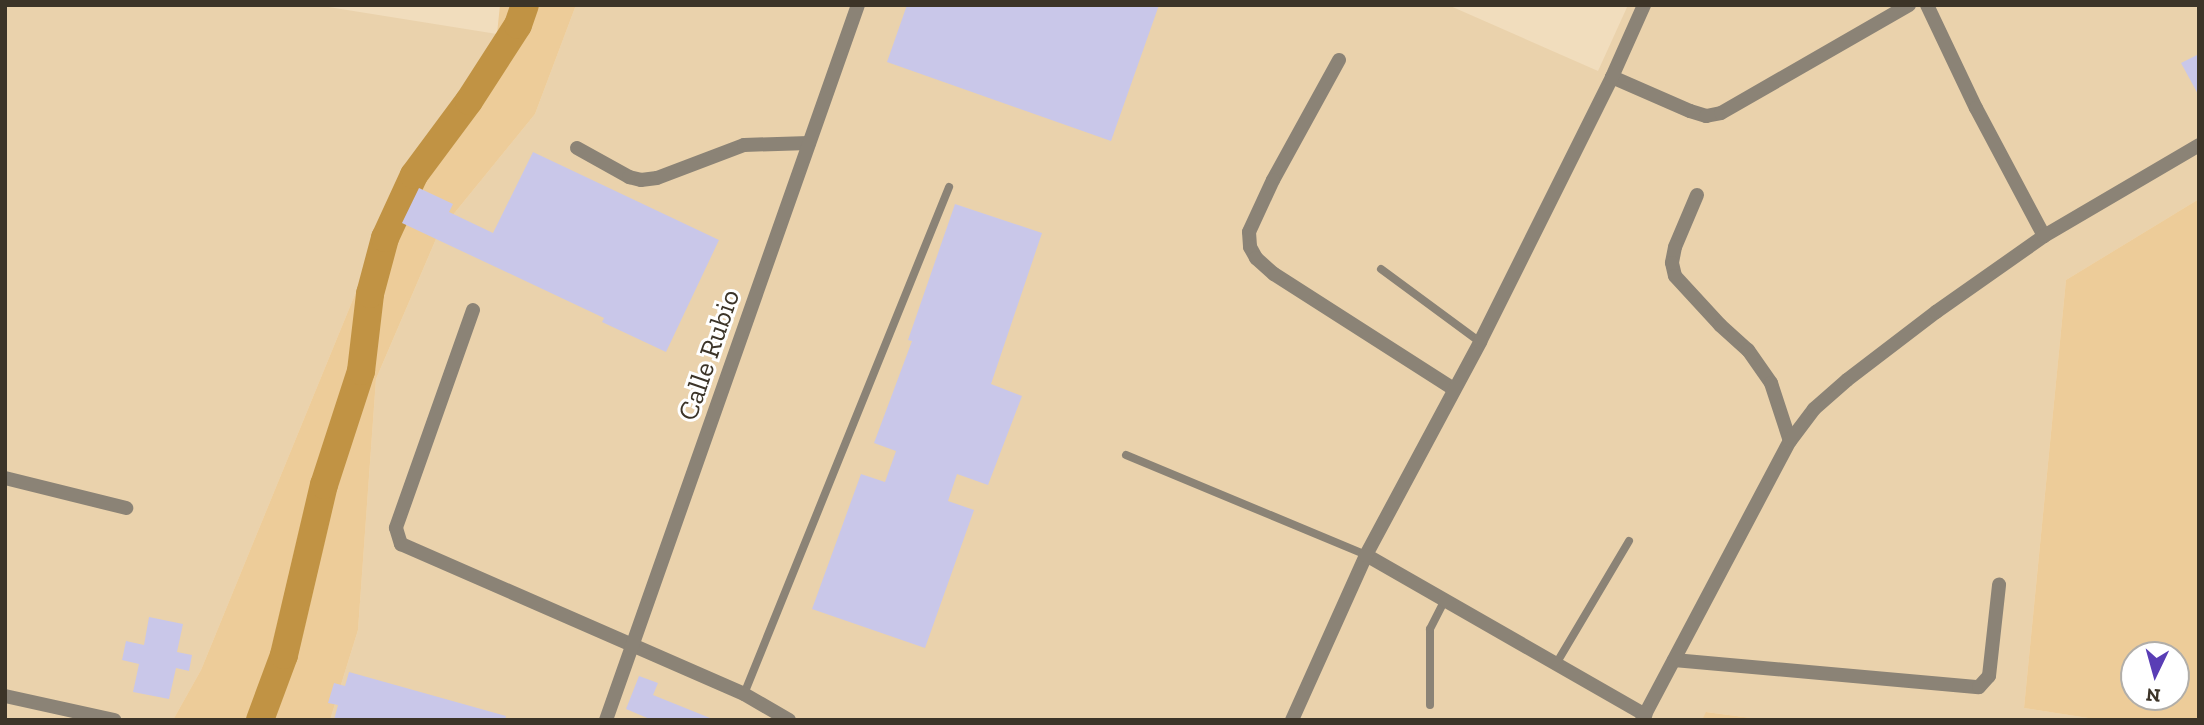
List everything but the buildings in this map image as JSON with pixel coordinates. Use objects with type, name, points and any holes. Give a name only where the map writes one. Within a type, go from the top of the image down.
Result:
[{"type":"street","name":"Calle Rubio","points":[[606,720],[858,5]]},
{"type":"street","points":[[1292,720],[1366,555],[1480,342],[1612,77],[1644,5]]},
{"type":"street","points":[[1612,77],[1690,111],[1706,116],[1721,113],[1909,5]]},
{"type":"street","points":[[1927,5],[1976,108],[2044,236]]},
{"type":"street","points":[[1339,60],[1273,180],[1249,232],[1250,247],[1255,258],[1274,274],[1454,389]]},
{"type":"street","points":[[577,148],[629,177],[641,180],[657,178],[744,145],[809,144]]},
{"type":"street","points":[[1366,555],[1643,717],[1790,441],[1814,409],[1847,380],[2044,236],[2199,145]]},
{"type":"street","points":[[1697,195],[1675,247],[1672,262],[1675,276],[1756,361],[1771,383],[1790,441]]},
{"type":"street","points":[[473,310],[396,528],[398,537],[411,550],[744,694],[789,720]]},
{"type":"street","points":[[5,478],[126,508]]},
{"type":"street","points":[[1674,660],[1979,687],[1989,676],[1999,585]]},
{"type":"street","points":[[5,696],[114,720]]},
{"type":"lane","points":[[744,694],[949,187]]},
{"type":"lane","points":[[1381,269],[1480,342]]},
{"type":"lane","points":[[1126,455],[1366,555]]},
{"type":"lane","points":[[1556,664],[1629,541]]},
{"type":"lane","points":[[1430,705],[1430,629],[1446,600]]},
{"type":"shaded area","points":[[5,5],[316,5],[497,34],[397,192],[201,670],[173,720],[5,720]]},
{"type":"shaded area","points":[[500,5],[576,5],[535,114],[439,232],[376,379],[358,630],[330,720],[173,720],[201,670],[397,192],[497,34]]},
{"type":"shaded area","points":[[576,5],[1448,5],[1598,71],[1628,5],[2199,5],[2199,199],[2066,280],[2024,708],[2101,720],[1766,720],[1707,712],[1702,720],[330,720],[358,630],[376,379],[439,232],[535,114]]},
{"type":"shaded area","points":[[2199,199],[2199,720],[2101,720],[2024,708],[2066,280]]},
{"type":"shaded area","points":[[1706,712],[1766,720],[1702,720]]},
{"type":"waterway","points":[[260,720],[284,655],[324,485],[361,371],[370,294],[385,238],[414,175],[469,101],[518,25],[525,5]]}]
